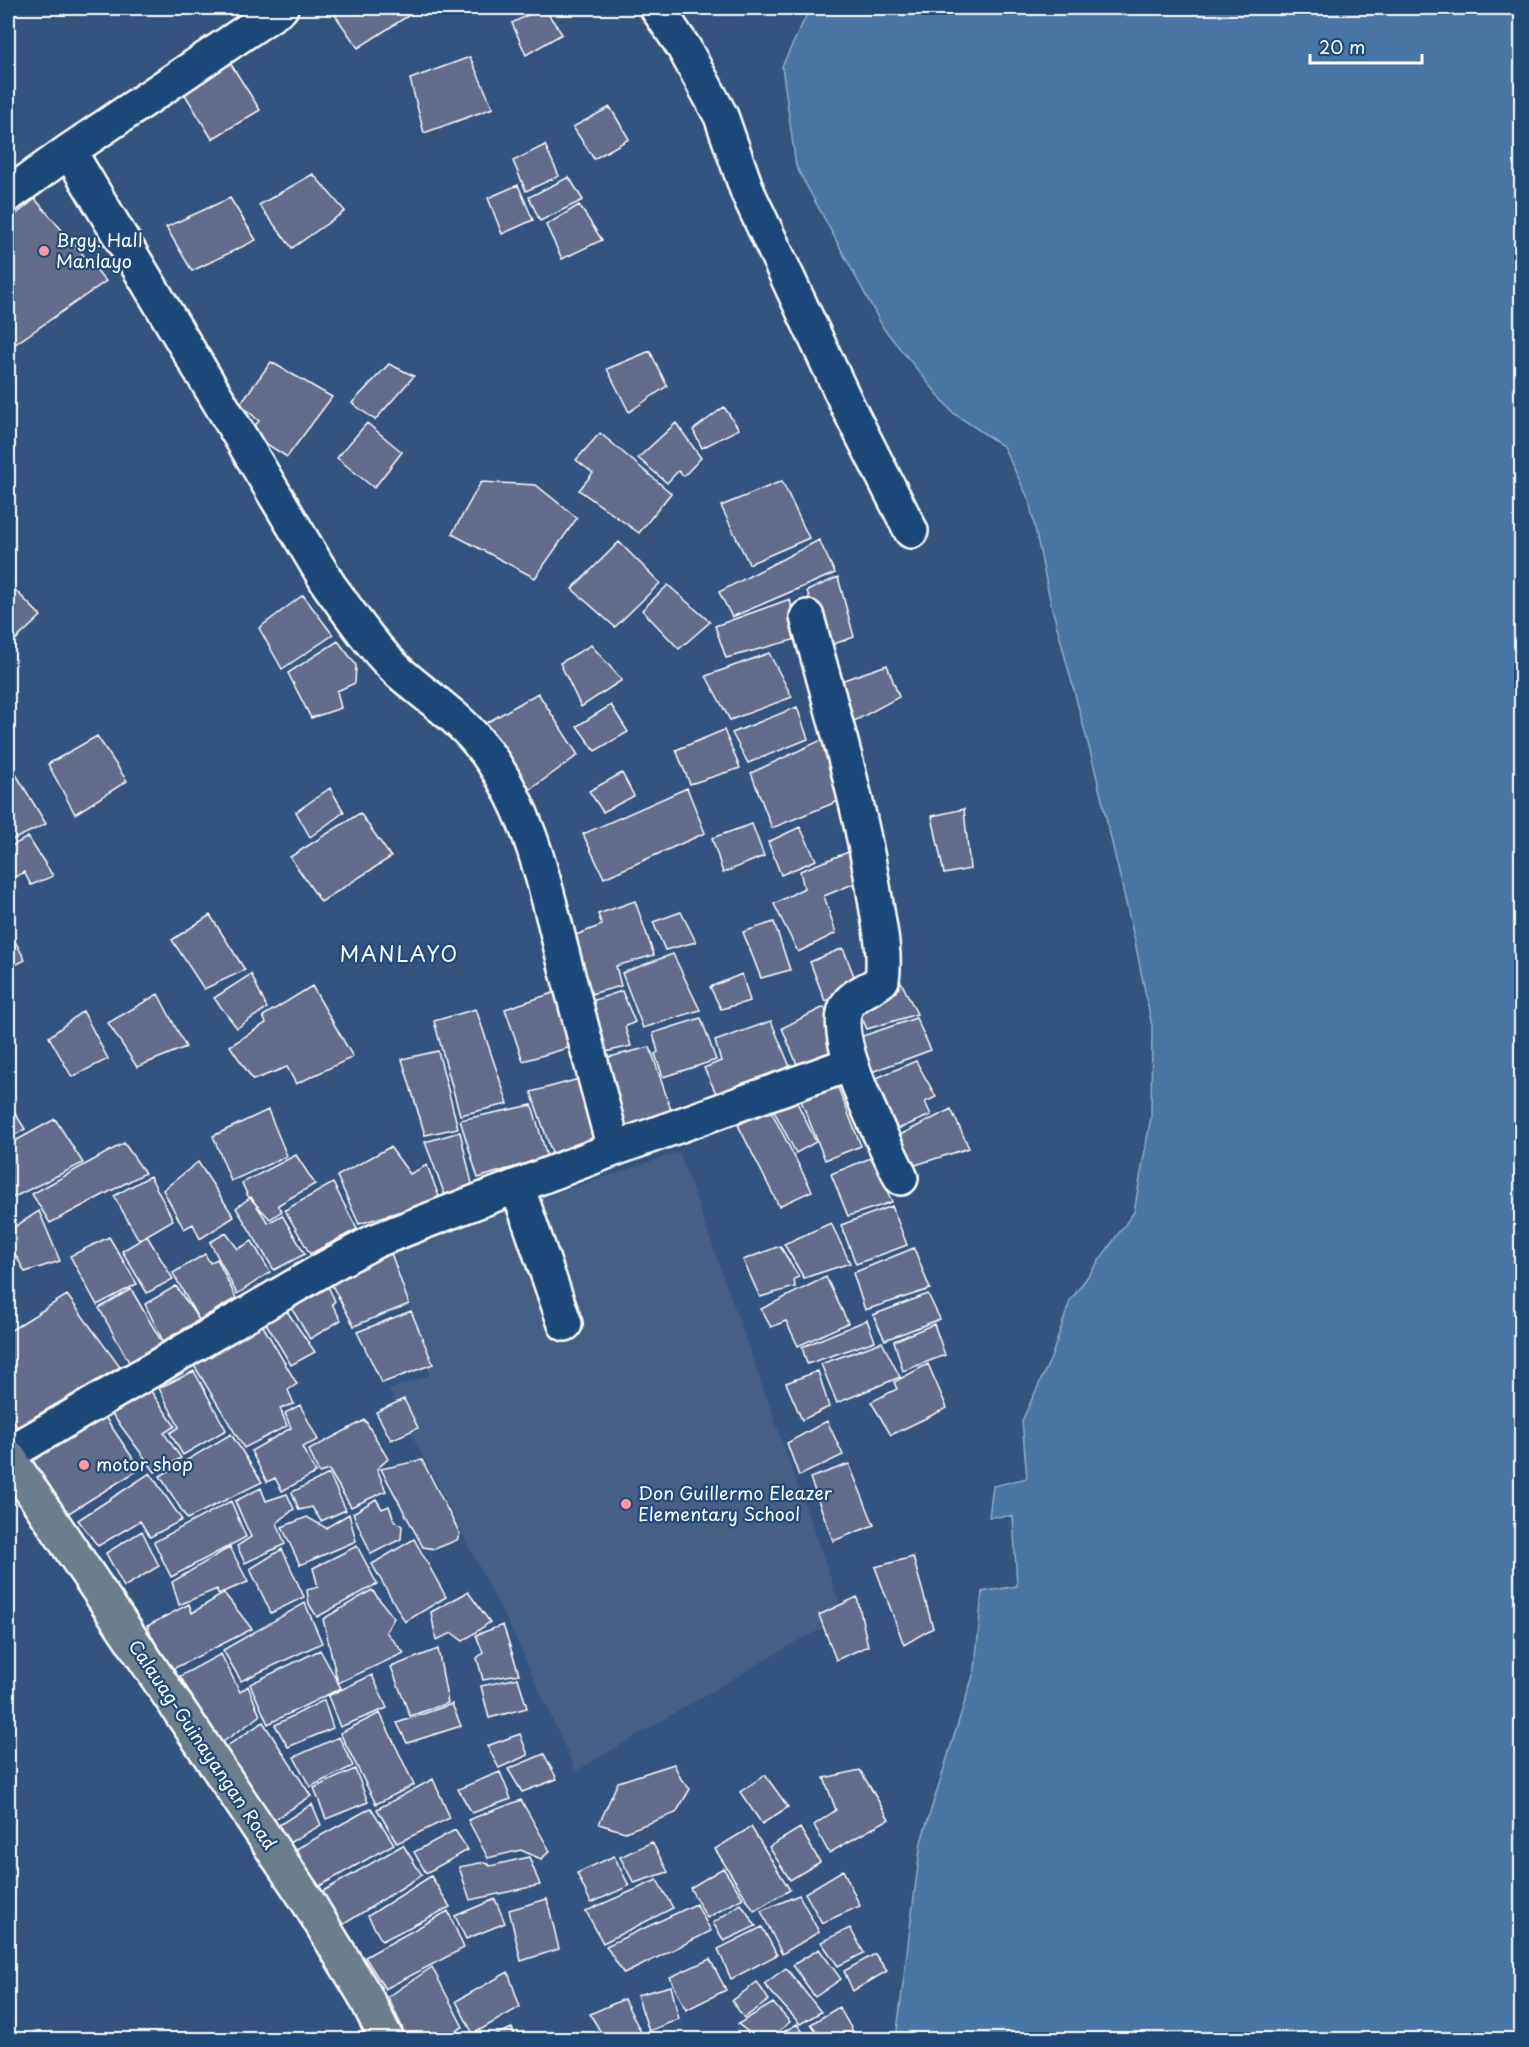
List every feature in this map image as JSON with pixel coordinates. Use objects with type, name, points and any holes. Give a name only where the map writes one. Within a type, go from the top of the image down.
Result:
[{"type":"main road","name":"Calauag-Guinayangan Road","points":[[8,1455],[307,1900],[364,1994],[387,2040]]},
{"type":"street","points":[[8,195],[69,150],[281,8]]},
{"type":"street","points":[[657,8],[684,48],[721,116],[747,193],[849,409],[911,531]]},
{"type":"street","points":[[69,150],[329,585],[369,640],[400,672],[447,711],[478,742],[505,781],[525,822],[543,879],[614,1149]]},
{"type":"street","points":[[807,617],[869,860],[883,953],[882,980],[847,1004],[843,1014],[843,1029],[850,1064],[901,1178]]},
{"type":"street","points":[[8,1455],[375,1241],[614,1149],[850,1064]]},
{"type":"street","points":[[517,1186],[565,1324]]},
{"type":"shaded area","points":[[810,8],[1521,8],[1521,2039],[896,2039],[921,1842],[975,1669],[982,1592],[1017,1586],[1013,1516],[989,1517],[993,1486],[1027,1478],[1022,1421],[1051,1358],[1070,1301],[1134,1212],[1151,1117],[1152,1026],[1134,937],[1094,766],[1051,604],[1029,500],[1003,446],[953,413],[884,329],[796,166],[782,66]]},
{"type":"shaded area","name":"Don Guillermo Eleazer Elementary School","points":[[679,1152],[845,1618],[799,1640],[576,1771],[517,1641],[389,1390],[430,1375],[393,1248]]},
{"type":"building","points":[[330,8],[407,8],[411,14],[358,48]]},
{"type":"building","points":[[544,8],[562,34],[526,55],[512,23]]},
{"type":"building","points":[[470,57],[493,108],[424,133],[410,79]]},
{"type":"building","points":[[227,58],[260,110],[212,139],[181,88]]},
{"type":"building","points":[[610,107],[629,139],[594,159],[573,127]]},
{"type":"building","points":[[545,145],[559,176],[526,191],[513,161]]},
{"type":"building","points":[[313,174],[345,211],[292,248],[259,205]]},
{"type":"building","points":[[569,177],[583,200],[540,221],[529,197]]},
{"type":"building","points":[[518,185],[533,220],[502,234],[488,198]]},
{"type":"building","points":[[230,198],[256,240],[192,271],[166,227]]},
{"type":"building","name":"Brgy. Hall Manlayo","points":[[35,199],[106,281],[8,349],[8,221]]},
{"type":"building","points":[[579,205],[602,240],[562,259],[546,225]]},
{"type":"building","points":[[650,351],[667,386],[629,412],[607,369]]},
{"type":"building","points":[[271,362],[332,397],[287,457],[248,432],[259,421],[240,404]]},
{"type":"building","points":[[389,364],[414,376],[375,420],[352,403]]},
{"type":"building","points":[[724,407],[739,429],[702,448],[693,430]]},
{"type":"building","points":[[367,423],[402,452],[374,488],[337,458]]},
{"type":"building","points":[[676,423],[701,458],[684,476],[678,471],[667,483],[638,458]]},
{"type":"building","points":[[600,433],[671,493],[639,533],[579,490],[593,473],[576,460]]},
{"type":"building","points":[[782,481],[809,538],[749,564],[721,506]]},
{"type":"building","points":[[481,482],[536,485],[577,518],[535,578],[452,534]]},
{"type":"building","points":[[819,540],[835,573],[732,617],[719,592]]},
{"type":"building","points":[[619,542],[660,583],[615,627],[572,589]]},
{"type":"building","points":[[838,577],[854,637],[825,647],[807,591]]},
{"type":"building","points":[[8,583],[41,616],[10,645],[8,642]]},
{"type":"building","points":[[668,585],[710,622],[679,649],[642,610]]},
{"type":"building","points":[[303,595],[333,635],[282,669],[259,628]]},
{"type":"building","points":[[790,599],[797,639],[726,658],[715,626]]},
{"type":"building","points":[[338,641],[356,665],[355,683],[337,691],[341,708],[311,718],[288,673]]},
{"type":"building","points":[[591,645],[622,680],[581,707],[560,663]]},
{"type":"building","points":[[769,653],[792,697],[730,720],[706,676]]},
{"type":"building","points":[[887,665],[899,697],[849,724],[835,683]]},
{"type":"building","points":[[538,693],[578,755],[528,791],[481,726]]},
{"type":"building","points":[[611,705],[628,732],[595,751],[577,726]]},
{"type":"building","points":[[797,707],[808,739],[748,763],[732,733]]},
{"type":"building","points":[[724,730],[740,768],[690,784],[676,750]]},
{"type":"building","points":[[97,736],[127,781],[75,814],[48,764]]},
{"type":"building","points":[[830,736],[846,798],[772,828],[751,773]]},
{"type":"building","points":[[14,771],[46,824],[8,842],[8,774]]},
{"type":"building","points":[[622,773],[634,796],[603,812],[589,791]]},
{"type":"building","points":[[330,788],[344,812],[310,837],[296,812]]},
{"type":"building","points":[[687,788],[705,833],[604,878],[583,834]]},
{"type":"building","points":[[964,809],[970,869],[944,874],[932,816]]},
{"type":"building","points":[[360,813],[391,857],[321,902],[290,857]]},
{"type":"building","points":[[752,824],[764,856],[723,873],[712,838]]},
{"type":"building","points":[[800,827],[816,860],[781,875],[768,842]]},
{"type":"building","points":[[28,837],[53,876],[31,885],[24,872],[8,881],[8,848]]},
{"type":"building","points":[[856,849],[865,879],[824,896],[836,933],[798,952],[774,904],[804,888],[800,871]]},
{"type":"building","points":[[635,901],[654,955],[616,966],[621,986],[587,995],[568,938],[602,925],[598,914]]},
{"type":"building","points":[[681,912],[696,942],[665,950],[653,922]]},
{"type":"building","points":[[210,915],[245,970],[204,989],[172,940]]},
{"type":"building","points":[[774,922],[790,970],[761,978],[743,932]]},
{"type":"building","points":[[8,928],[25,960],[8,969]]},
{"type":"building","points":[[843,948],[858,986],[825,1001],[810,962]]},
{"type":"building","points":[[673,954],[700,1010],[643,1028],[622,973]]},
{"type":"building","points":[[251,974],[267,1008],[237,1028],[214,998]]},
{"type":"building","points":[[742,974],[750,1001],[721,1009],[710,987]]},
{"type":"building","points":[[899,978],[917,1014],[867,1029],[855,1003]]},
{"type":"building","points":[[312,986],[353,1057],[296,1084],[287,1067],[253,1080],[230,1046],[266,1023],[263,1016]]},
{"type":"building","points":[[622,991],[635,1022],[625,1027],[631,1046],[601,1053],[586,1003]]},
{"type":"building","points":[[556,992],[571,1047],[523,1061],[505,1009]]},
{"type":"building","points":[[158,994],[186,1047],[137,1067],[108,1023]]},
{"type":"building","points":[[824,1007],[835,1029],[827,1034],[837,1054],[799,1069],[782,1028]]},
{"type":"building","points":[[476,1009],[508,1104],[460,1115],[434,1021]]},
{"type":"building","points":[[83,1011],[108,1059],[72,1077],[49,1037]]},
{"type":"building","points":[[701,1018],[716,1060],[663,1077],[655,1054],[658,1052],[653,1033]]},
{"type":"building","points":[[916,1018],[931,1050],[866,1074],[854,1039]]},
{"type":"building","points":[[771,1021],[793,1074],[718,1097],[704,1068],[721,1061],[715,1041]]},
{"type":"building","points":[[650,1047],[672,1113],[621,1129],[601,1059]]},
{"type":"building","points":[[438,1051],[458,1128],[425,1135],[402,1059]]},
{"type":"building","points":[[916,1061],[936,1097],[925,1102],[931,1115],[886,1134],[865,1083]]},
{"type":"building","points":[[579,1079],[600,1142],[553,1156],[531,1092]]},
{"type":"building","points":[[837,1085],[861,1146],[825,1160],[800,1098]]},
{"type":"building","points":[[794,1096],[816,1142],[796,1153],[772,1107]]},
{"type":"building","points":[[8,1102],[25,1129],[8,1139]]},
{"type":"building","points":[[532,1105],[547,1157],[478,1178],[460,1120]]},
{"type":"building","points":[[770,1109],[812,1191],[779,1206],[738,1125]]},
{"type":"building","points":[[951,1109],[969,1148],[906,1168],[898,1136]]},
{"type":"building","points":[[268,1110],[287,1156],[231,1181],[213,1136]]},
{"type":"building","points":[[55,1119],[83,1163],[8,1200],[8,1145]]},
{"type":"building","points":[[460,1132],[473,1188],[446,1198],[425,1142]]},
{"type":"building","points":[[124,1143],[145,1173],[50,1223],[32,1194]]},
{"type":"building","points":[[390,1147],[410,1174],[427,1165],[440,1199],[359,1224],[337,1176]]},
{"type":"building","points":[[296,1155],[315,1184],[278,1205],[282,1211],[270,1219],[248,1196],[242,1183]]},
{"type":"building","points":[[873,1157],[892,1202],[848,1216],[831,1174]]},
{"type":"building","points":[[198,1162],[234,1217],[200,1239],[193,1224],[184,1229],[163,1190]]},
{"type":"building","points":[[150,1176],[173,1220],[139,1240],[114,1196]]},
{"type":"building","points":[[333,1183],[357,1229],[310,1254],[285,1210]]},
{"type":"building","points":[[251,1197],[268,1223],[282,1215],[305,1254],[274,1270],[236,1208]]},
{"type":"building","points":[[892,1206],[907,1245],[856,1264],[841,1225]]},
{"type":"building","points":[[39,1211],[60,1261],[25,1272],[8,1241],[8,1231]]},
{"type":"building","points":[[831,1223],[850,1263],[804,1278],[784,1244]]},
{"type":"building","points":[[226,1233],[238,1249],[252,1241],[270,1272],[237,1294],[210,1242]]},
{"type":"building","points":[[147,1236],[173,1279],[147,1293],[122,1251]]},
{"type":"building","points":[[109,1237],[137,1284],[97,1305],[70,1256]]},
{"type":"building","points":[[780,1246],[799,1277],[794,1279],[795,1287],[760,1297],[743,1260]]},
{"type":"building","points":[[389,1247],[409,1304],[354,1326],[326,1274]]},
{"type":"building","points":[[914,1248],[930,1289],[865,1310],[853,1273]]},
{"type":"building","points":[[205,1254],[210,1263],[217,1259],[236,1298],[199,1320],[173,1273]]},
{"type":"building","points":[[826,1277],[848,1323],[798,1346],[786,1321],[771,1327],[761,1309]]},
{"type":"building","points":[[324,1278],[335,1301],[332,1304],[341,1320],[310,1339],[287,1301]]},
{"type":"building","points":[[176,1286],[199,1320],[163,1341],[145,1304]]},
{"type":"building","points":[[131,1289],[163,1344],[129,1362],[99,1308]]},
{"type":"building","points":[[928,1294],[940,1319],[885,1340],[873,1315]]},
{"type":"building","points":[[67,1295],[120,1367],[17,1427],[8,1412],[8,1332]]},
{"type":"building","points":[[282,1304],[315,1352],[291,1365],[261,1315]]},
{"type":"building","points":[[411,1311],[433,1364],[382,1383],[357,1332]]},
{"type":"building","points":[[867,1320],[875,1341],[807,1364],[802,1347]]},
{"type":"building","points":[[260,1321],[297,1384],[288,1390],[294,1404],[280,1408],[287,1426],[244,1448],[192,1362]]},
{"type":"building","points":[[934,1324],[945,1355],[903,1371],[894,1341]]},
{"type":"building","points":[[882,1342],[900,1377],[837,1403],[821,1364]]},
{"type":"building","points":[[928,1364],[947,1408],[891,1435],[871,1402],[897,1389],[894,1382]]},
{"type":"building","points":[[194,1371],[226,1430],[183,1455],[170,1433],[179,1427],[159,1388]]},
{"type":"building","points":[[818,1371],[829,1407],[802,1420],[786,1383]]},
{"type":"building","points":[[148,1387],[175,1426],[164,1433],[181,1458],[155,1472],[109,1410]]},
{"type":"building","points":[[404,1399],[418,1428],[391,1440],[376,1412]]},
{"type":"building","points":[[300,1405],[318,1440],[302,1447],[316,1473],[282,1491],[275,1478],[267,1482],[251,1451],[291,1428],[285,1413]]},
{"type":"building","name":"motor shop","points":[[101,1411],[140,1469],[64,1516],[27,1460]]},
{"type":"building","points":[[365,1420],[388,1459],[377,1469],[386,1491],[351,1507],[329,1470],[319,1473],[309,1450]]},
{"type":"building","points":[[827,1421],[843,1455],[799,1476],[787,1443]]},
{"type":"building","points":[[231,1434],[262,1482],[187,1519],[160,1476]]},
{"type":"building","points":[[422,1460],[460,1534],[457,1540],[435,1549],[423,1547],[381,1469]]},
{"type":"building","points":[[849,1464],[874,1525],[833,1541],[810,1478]]},
{"type":"building","points":[[150,1473],[182,1520],[150,1537],[140,1521],[98,1546],[78,1520]]},
{"type":"building","points":[[329,1474],[346,1510],[321,1521],[312,1507],[299,1510],[292,1492]]},
{"type":"building","points":[[261,1488],[266,1501],[287,1494],[294,1509],[277,1523],[285,1544],[245,1563],[237,1546],[251,1537],[235,1501]]},
{"type":"building","points":[[376,1499],[382,1509],[389,1506],[394,1520],[402,1526],[401,1539],[371,1554],[353,1513]]},
{"type":"building","points":[[231,1501],[246,1537],[171,1577],[154,1542]]},
{"type":"building","points":[[349,1514],[356,1541],[300,1565],[282,1527],[307,1517],[326,1528]]},
{"type":"building","points":[[142,1531],[159,1566],[124,1587],[106,1553]]},
{"type":"building","points":[[414,1539],[446,1597],[405,1622],[372,1564]]},
{"type":"building","points":[[357,1546],[377,1584],[317,1617],[309,1604],[307,1590],[318,1587],[313,1568]]},
{"type":"building","points":[[230,1547],[248,1582],[218,1594],[217,1589],[179,1605],[172,1582]]},
{"type":"building","points":[[282,1549],[304,1597],[271,1613],[250,1569]]},
{"type":"building","points":[[913,1557],[933,1628],[904,1645],[875,1567]]},
{"type":"building","points":[[372,1590],[394,1618],[386,1632],[404,1653],[338,1683],[323,1619]]},
{"type":"building","points":[[468,1592],[490,1622],[463,1641],[452,1633],[436,1640],[431,1612]]},
{"type":"building","points":[[224,1593],[252,1629],[169,1671],[147,1626],[189,1604],[192,1613]]},
{"type":"building","points":[[857,1597],[868,1646],[836,1660],[819,1615]]},
{"type":"building","points":[[305,1603],[322,1643],[241,1681],[223,1650]]},
{"type":"building","points":[[503,1625],[519,1674],[483,1680],[477,1658],[483,1653],[476,1635]]},
{"type":"building","points":[[438,1649],[448,1703],[410,1716],[391,1667]]},
{"type":"building","points":[[320,1650],[341,1688],[268,1724],[250,1684]]},
{"type":"building","points":[[221,1654],[240,1692],[248,1686],[260,1716],[220,1744],[180,1676]]},
{"type":"building","points":[[372,1675],[387,1708],[340,1727],[328,1696]]},
{"type":"building","points":[[518,1678],[527,1708],[489,1718],[481,1686]]},
{"type":"building","points":[[324,1700],[333,1728],[288,1747],[275,1725]]},
{"type":"building","points":[[452,1704],[461,1726],[407,1743],[397,1723]]},
{"type":"building","points":[[380,1713],[414,1785],[376,1804],[340,1733]]},
{"type":"building","points":[[263,1722],[311,1796],[271,1822],[224,1748]]},
{"type":"building","points":[[520,1734],[528,1755],[499,1768],[487,1746]]},
{"type":"building","points":[[339,1737],[353,1766],[310,1787],[294,1757]]},
{"type":"building","points":[[544,1754],[557,1779],[522,1792],[508,1769]]},
{"type":"building","points":[[674,1764],[681,1779],[690,1789],[676,1813],[625,1832],[599,1824],[618,1782]]},
{"type":"building","points":[[355,1769],[368,1802],[326,1819],[314,1788]]},
{"type":"building","points":[[860,1770],[889,1819],[829,1853],[814,1825],[836,1810],[824,1778]]},
{"type":"building","points":[[500,1772],[511,1799],[472,1813],[458,1789]]},
{"type":"building","points":[[765,1775],[788,1807],[762,1824],[740,1792]]},
{"type":"building","points":[[433,1779],[450,1818],[397,1843],[377,1809]]},
{"type":"building","points":[[521,1800],[550,1851],[541,1859],[521,1850],[488,1858],[468,1820]]},
{"type":"building","points":[[312,1804],[321,1825],[289,1843],[279,1825]]},
{"type":"building","points":[[371,1808],[394,1844],[318,1887],[296,1849]]},
{"type":"building","points":[[751,1827],[790,1890],[754,1911],[715,1849]]},
{"type":"building","points":[[800,1828],[820,1862],[790,1880],[769,1847]]},
{"type":"building","points":[[455,1830],[468,1850],[426,1873],[414,1852]]},
{"type":"building","points":[[652,1842],[668,1872],[634,1883],[620,1857]]},
{"type":"building","points":[[403,1845],[422,1875],[341,1926],[320,1893]]},
{"type":"building","points":[[614,1856],[629,1886],[591,1903],[577,1873]]},
{"type":"building","points":[[529,1857],[540,1885],[470,1900],[459,1867],[485,1862],[490,1866]]},
{"type":"building","points":[[723,1868],[743,1898],[707,1918],[690,1888]]},
{"type":"building","points":[[843,1870],[860,1906],[822,1923],[805,1893]]},
{"type":"building","points":[[431,1876],[450,1907],[382,1941],[368,1916]]},
{"type":"building","points":[[657,1880],[673,1908],[603,1943],[586,1911]]},
{"type":"building","points":[[799,1895],[819,1932],[782,1954],[761,1911]]},
{"type":"building","points":[[495,1899],[505,1923],[466,1939],[455,1916]]},
{"type":"building","points":[[547,1899],[559,1949],[521,1961],[509,1910]]},
{"type":"building","points":[[696,1904],[711,1931],[624,1974],[606,1946]]},
{"type":"building","points":[[741,1904],[756,1926],[724,1941],[713,1923]]},
{"type":"building","points":[[448,1911],[464,1948],[385,1989],[365,1957]]},
{"type":"building","points":[[762,1927],[777,1955],[731,1979],[718,1949]]},
{"type":"building","points":[[850,1928],[864,1953],[838,1966],[821,1942]]},
{"type":"building","points":[[819,1949],[841,1979],[815,1997],[793,1965]]},
{"type":"building","points":[[875,1954],[887,1971],[853,1991],[844,1971]]},
{"type":"building","points":[[710,1959],[726,1990],[686,2010],[670,1977]]},
{"type":"building","points":[[432,1967],[463,2027],[440,2040],[408,2040],[388,1997]]},
{"type":"building","points":[[786,1968],[821,2012],[800,2024],[764,1984]]},
{"type":"building","points":[[508,1972],[520,2007],[473,2034],[456,2001]]},
{"type":"building","points":[[757,1982],[769,2000],[744,2018],[732,2001]]},
{"type":"building","points":[[671,1986],[679,2019],[649,2031],[637,1995]]},
{"type":"building","points":[[624,1999],[643,2036],[637,2040],[618,2040],[615,2033],[603,2036],[590,2014]]},
{"type":"building","points":[[773,2003],[790,2022],[768,2040],[759,2040],[738,2024]]},
{"type":"building","points":[[839,2007],[858,2040],[823,2040],[811,2024]]},
{"type":"building","points":[[797,2024],[807,2038],[772,2039]]},
{"type":"building","points":[[512,2028],[517,2040],[482,2040]]},
{"type":"place","name":"Brgy. Hall Manlayo","points":[[44,251]]},
{"type":"place","name":"motor shop","points":[[84,1465]]},
{"type":"place","name":"Don Guillermo Eleazer Elementary School","points":[[626,1504]]},
{"type":"district","name":"MANLAYO","points":[[399,955]]}]
